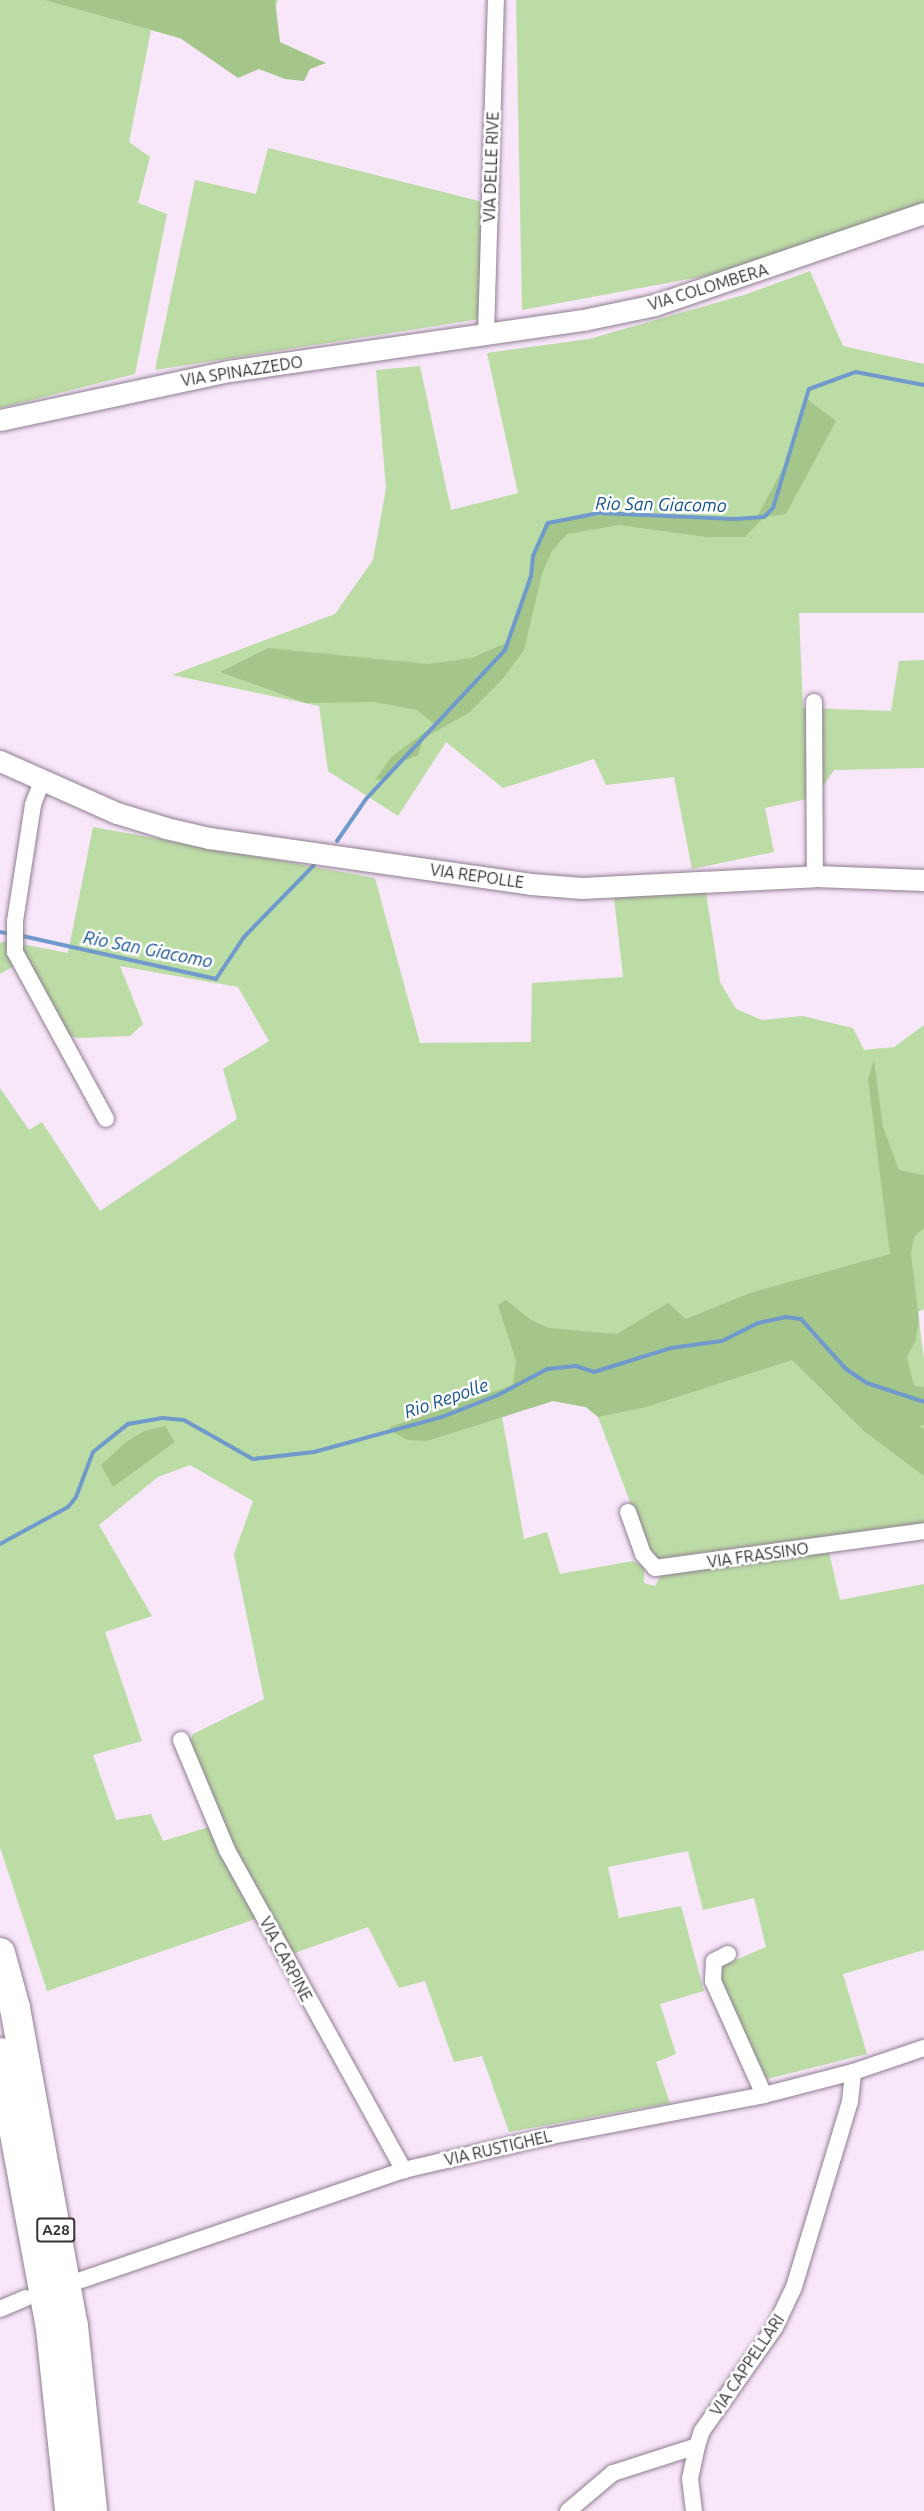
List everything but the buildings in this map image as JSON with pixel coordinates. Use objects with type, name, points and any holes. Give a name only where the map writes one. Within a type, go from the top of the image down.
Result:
[{"type":"highway","name":"A28","points":[[0,1953],[15,2008],[73,2326],[92,2511]]},
{"type":"highway","name":"A28","points":[[0,2053],[51,2329],[70,2511]]},
{"type":"street","name":"VIA DELLE RIVE","points":[[486,334],[496,0]]},
{"type":"street","name":"VIA COLOMBERA","points":[[486,334],[655,305],[924,213]]},
{"type":"street","name":"VIA SPINAZZEDO","points":[[0,420],[229,371],[486,334]]},
{"type":"street","points":[[814,702],[815,876]]},
{"type":"street","name":"VIA REPOLLE","points":[[1,762],[117,813],[209,838],[531,884],[582,888],[815,876],[924,880]]},
{"type":"street","points":[[42,781],[33,806],[15,921],[15,952],[106,1119]]},
{"type":"street","name":"VIA FRASSINO","points":[[628,1512],[643,1554],[655,1568],[924,1531]]},
{"type":"street","name":"VIA CARPINE","points":[[181,1740],[227,1850],[404,2170]]},
{"type":"street","points":[[728,1954],[714,1961],[713,1981],[764,2095]]},
{"type":"street","name":"VIA RUSTIGHEL","points":[[81,2280],[404,2170],[546,2137],[764,2095],[853,2072],[924,2048]]},
{"type":"street","name":"VIA CAPPELLARI","points":[[693,2511],[690,2479],[702,2431],[787,2307],[850,2102],[853,2072]]},
{"type":"street","points":[[0,2309],[26,2298]]},
{"type":"street","points":[[568,2511],[613,2473],[697,2446]]},
{"type":"green space","points":[[0,0],[278,0],[255,60],[151,30],[129,142],[150,157],[138,203],[167,214],[135,374],[0,408]]},
{"type":"green space","points":[[45,0],[275,0],[280,42],[326,63],[310,69],[304,81],[285,79],[259,69],[238,78],[180,38]]},
{"type":"green space","points":[[516,0],[924,0],[924,206],[775,263],[522,310]]},
{"type":"green space","points":[[268,148],[483,202],[480,319],[155,370],[195,180],[256,194]]},
{"type":"green space","points":[[810,271],[843,346],[924,364],[924,613],[799,613],[803,708],[891,711],[899,661],[924,660],[924,768],[834,770],[816,797],[765,808],[774,852],[692,869],[674,777],[606,785],[594,759],[503,788],[446,742],[398,816],[328,771],[319,706],[172,675],[335,614],[373,560],[386,488],[376,370],[420,366],[451,510],[518,493],[487,353],[589,339],[747,294]]},
{"type":"green space","points":[[807,399],[836,421],[786,514],[764,517],[745,537],[706,537],[619,525],[567,534],[552,551],[542,574],[524,650],[501,681],[470,712],[424,738],[418,755],[404,761],[385,779],[375,780],[391,757],[435,725],[417,710],[374,702],[306,703],[220,672],[268,648],[428,664],[472,658],[508,642],[526,590],[533,556],[548,523],[612,514],[756,519],[787,461]]},
{"type":"green space","points":[[93,827],[375,878],[420,1043],[531,1042],[532,983],[623,977],[614,898],[706,893],[720,982],[736,1009],[762,1020],[802,1016],[853,1028],[864,1050],[894,1047],[924,1025],[924,1309],[918,1312],[924,1360],[924,1523],[656,1559],[646,1544],[598,1417],[586,1407],[553,1401],[502,1417],[524,1539],[547,1532],[560,1574],[633,1561],[644,1567],[644,1583],[655,1586],[660,1576],[671,1573],[829,1552],[840,1600],[924,1584],[924,1950],[843,1974],[867,2054],[767,2079],[724,1996],[717,1973],[724,1965],[766,1947],[754,1898],[703,1910],[688,1851],[608,1867],[619,1918],[681,1906],[704,1991],[660,2004],[676,2054],[656,2062],[670,2103],[509,2132],[482,2056],[454,2062],[425,1981],[399,1988],[368,1927],[292,1954],[270,1914],[47,1991],[0,1847],[0,1088],[29,1130],[42,1122],[100,1211],[237,1119],[223,1069],[269,1041],[238,987],[120,966],[143,1024],[130,1036],[78,1038],[64,1034],[25,960],[0,974],[0,943],[6,941],[68,953]],"holes":[[[190,1465],[253,1501],[234,1554],[264,1699],[193,1734],[189,1745],[222,1823],[163,1841],[151,1814],[116,1820],[93,1755],[142,1741],[105,1632],[152,1616],[99,1525],[158,1477]]]},
{"type":"green space","points":[[874,1060],[883,1127],[899,1170],[924,1175],[924,1228],[914,1237],[911,1253],[919,1320],[916,1340],[907,1357],[914,1386],[924,1387],[924,1425],[919,1426],[924,1429],[924,1476],[865,1432],[792,1360],[646,1407],[598,1417],[586,1407],[553,1401],[427,1441],[408,1440],[393,1432],[390,1427],[513,1385],[516,1361],[498,1305],[506,1300],[531,1320],[549,1328],[617,1334],[668,1303],[686,1319],[750,1293],[890,1254],[868,1079]]},
{"type":"green space","points":[[165,1426],[175,1442],[113,1487],[101,1465],[126,1442],[144,1431]]},
{"type":"waterway","name":"Rio San Giacomo","points":[[337,841],[366,799],[505,650],[531,576],[533,556],[548,523],[599,513],[734,519],[764,517],[773,508],[809,389],[856,372],[924,385]]},
{"type":"waterway","name":"Rio San Giacomo","points":[[18,935],[216,979],[244,937],[314,865]]},
{"type":"waterway","name":"Rio San Giacomo","points":[[0,932],[11,934]]},
{"type":"waterway","name":"Rio Repolle","points":[[0,1544],[68,1507],[76,1497],[93,1452],[128,1424],[162,1418],[184,1420],[253,1459],[314,1452],[442,1417],[498,1395],[547,1369],[576,1366],[594,1372],[671,1348],[722,1341],[758,1323],[786,1317],[801,1319],[846,1369],[867,1383],[924,1402]]}]
